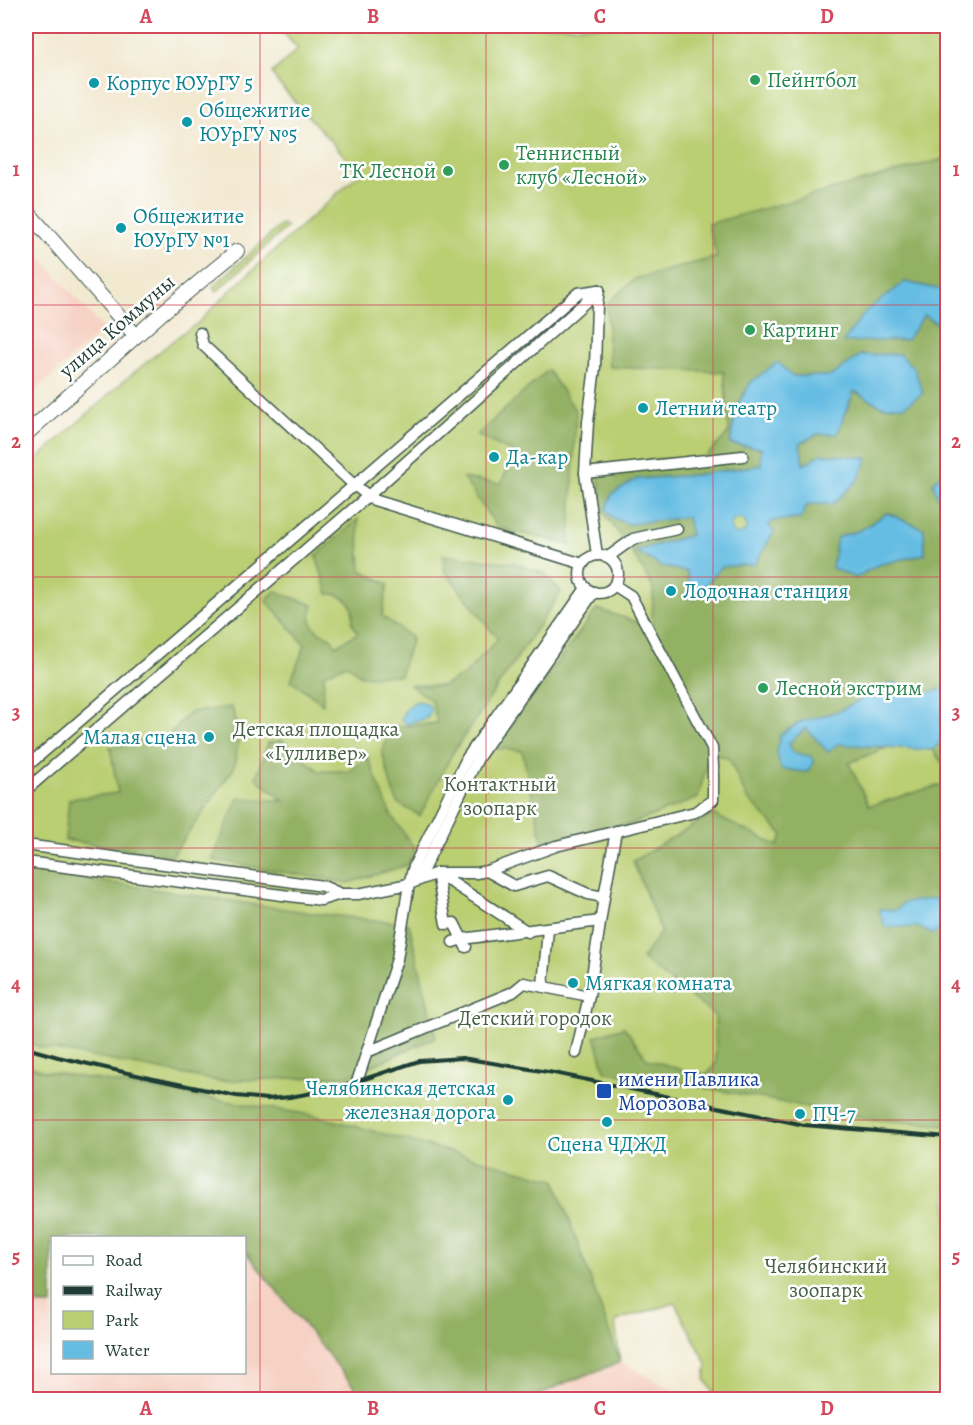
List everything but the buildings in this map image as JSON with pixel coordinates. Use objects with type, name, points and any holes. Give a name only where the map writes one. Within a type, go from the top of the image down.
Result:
[{"type":"street","points":[[26,210],[136,336]]},
{"type":"street","name":"улица Коммуны","points":[[26,434],[136,336],[237,251]]},
{"type":"street","points":[[599,290],[595,367],[588,422],[585,473],[602,556]]},
{"type":"street","points":[[26,767],[578,292],[599,290]]},
{"type":"street","points":[[26,790],[368,496],[599,290]]},
{"type":"street","points":[[200,333],[203,345],[354,486],[374,500],[583,564]]},
{"type":"street","points":[[585,473],[743,456]]},
{"type":"street","points":[[602,556],[613,561],[618,573],[614,585],[605,592],[590,590],[580,579],[583,564],[591,557],[602,556],[633,539],[677,530]]},
{"type":"street","points":[[26,862],[321,900],[341,894],[358,894],[409,884],[437,873],[487,871],[556,846],[695,812],[713,800],[711,746],[631,596],[614,585]]},
{"type":"street","points":[[357,1082],[397,959],[409,884],[414,867],[467,758],[590,590]]},
{"type":"street","points":[[576,1053],[589,996],[616,831]]},
{"type":"street","points":[[26,845],[323,886],[341,894]]},
{"type":"street","points":[[487,871],[514,886],[548,876],[588,894],[604,897]]},
{"type":"street","points":[[437,873],[528,932]]},
{"type":"street","points":[[437,873],[446,924],[454,923],[460,943],[600,921]]},
{"type":"street","points":[[543,986],[548,929]]},
{"type":"street","points":[[367,1052],[513,992],[524,983],[589,996]]},
{"type":"shaded area","points":[[26,241],[103,329],[26,399]]},
{"type":"shaded area","points":[[246,1252],[364,1399],[26,1399],[26,1304],[51,1305],[51,1374],[246,1374]]},
{"type":"shaded area","points":[[620,1362],[681,1394],[684,1399],[531,1400],[562,1384]]},
{"type":"green space","points":[[277,26],[947,26],[947,1399],[717,1399],[705,1379],[707,1364],[675,1303],[615,1322],[620,1362],[562,1384],[531,1399],[364,1399],[246,1252],[246,1236],[51,1236],[51,1305],[26,1304],[26,469],[125,380],[198,323],[360,173],[278,83],[272,73],[298,49]]},
{"type":"green space","points":[[947,158],[947,291],[905,282],[917,304],[927,316],[939,325],[947,327],[947,471],[943,472],[938,498],[947,500],[947,688],[914,696],[894,682],[839,711],[800,722],[781,735],[792,752],[789,743],[806,728],[838,744],[888,747],[849,763],[869,806],[947,783],[947,1125],[871,1119],[605,1071],[595,1036],[624,1027],[647,1059],[689,1072],[708,1074],[716,1063],[715,1016],[642,959],[661,931],[633,861],[712,814],[778,846],[783,835],[747,798],[729,759],[710,752],[698,798],[631,824],[543,843],[522,751],[493,748],[597,609],[652,627],[653,588],[634,555],[603,512],[598,468],[661,459],[703,460],[729,432],[724,372],[609,367],[607,304],[635,279],[717,257],[708,224]],"holes":[[[861,355],[882,406],[854,391],[837,434],[818,434],[800,443],[803,466],[800,519],[772,521],[721,567],[694,599],[687,572],[637,551],[691,535],[687,517],[629,524],[637,479],[695,475],[761,465],[761,448],[730,444],[736,408],[751,382],[792,376],[831,376]],[[887,513],[924,529],[925,554],[878,565],[855,578],[837,537],[861,530]]]},
{"type":"green space","points":[[282,224],[287,227],[216,292],[213,287]]},
{"type":"green space","points":[[548,370],[576,411],[570,545],[498,528],[463,478],[501,484],[514,453],[477,435]]},
{"type":"green space","points":[[358,519],[361,570],[388,584],[382,616],[412,638],[400,675],[361,676],[347,664],[324,674],[323,704],[291,680],[305,645],[266,600],[275,591],[313,605],[311,617],[313,624],[317,631],[330,637],[336,646],[358,633],[352,623],[351,606],[345,598],[328,594],[316,556]]},
{"type":"green space","points":[[443,555],[514,563],[545,574],[561,592],[452,754],[420,816],[398,803],[382,752],[392,727],[437,723],[432,701],[410,685],[442,686],[464,675],[498,639],[444,570]]},
{"type":"green space","points":[[232,707],[239,738],[234,768],[172,856],[65,840],[69,799],[118,793],[110,747],[167,737],[190,712]]},
{"type":"green space","points":[[947,734],[947,770],[933,750]]},
{"type":"green space","points":[[282,740],[319,771],[350,771],[367,756],[391,815],[415,849],[408,865],[348,883],[212,860],[238,798],[284,801],[256,778],[268,743]]},
{"type":"green space","points":[[26,870],[312,913],[409,924],[436,1037],[349,1076],[218,1081],[39,1047],[26,1041]]},
{"type":"green space","points":[[26,1065],[44,1071],[317,1116],[555,1180],[620,1362],[562,1384],[531,1399],[364,1399],[246,1252],[246,1236],[51,1236],[51,1305],[26,1304]]},
{"type":"water","points":[[905,282],[947,291],[947,327],[924,315],[907,340],[843,342],[866,311]]},
{"type":"water","points":[[899,354],[914,368],[923,393],[905,406],[882,406],[854,391],[837,434],[818,434],[800,443],[803,465],[821,454],[868,458],[858,480],[833,504],[808,504],[800,519],[772,521],[769,526],[774,532],[755,564],[721,567],[693,600],[687,572],[660,566],[636,551],[691,535],[687,517],[629,524],[613,518],[606,510],[612,494],[637,479],[695,475],[761,465],[761,448],[730,444],[736,408],[751,382],[778,362],[792,376],[831,376],[861,355]],"holes":[[[734,520],[745,521],[747,528],[743,533],[736,535],[731,530],[731,524]]]},
{"type":"water","points":[[948,471],[947,500],[938,498],[933,483],[943,472]]},
{"type":"water","points":[[887,513],[924,529],[925,554],[878,565],[855,578],[832,568],[837,537],[861,530]]},
{"type":"water","points":[[894,682],[914,696],[947,688],[947,734],[933,750],[838,744],[828,752],[806,728],[789,743],[792,752],[813,757],[814,763],[807,772],[781,769],[777,753],[780,735],[800,722],[839,711]]},
{"type":"water","points":[[417,701],[429,704],[431,712],[427,718],[407,724],[401,720],[406,708]]},
{"type":"water","points":[[936,898],[945,929],[932,934],[918,927],[885,927],[879,909],[897,910],[903,903]]},
{"type":"railway","points":[[26,1048],[154,1079],[236,1096],[267,1099],[334,1089],[419,1061],[462,1058],[554,1073],[804,1125],[948,1137]]},
{"type":"place","name":"Пейнтбол","points":[[755,80]]},
{"type":"place","name":"Корпус ЮУрГУ 5","points":[[94,83]]},
{"type":"place","name":"Общежитие ЮУрГУ №5","points":[[187,122]]},
{"type":"place","name":"Теннисный клуб «Лесной»","points":[[504,165]]},
{"type":"place","name":"ТК Лесной","points":[[448,171]]},
{"type":"place","name":"Общежитие ЮУрГУ №1","points":[[121,228]]},
{"type":"place","name":"Картинг","points":[[750,330]]},
{"type":"place","name":"Летний театр","points":[[643,408]]},
{"type":"place","name":"Да-кар","points":[[494,457]]},
{"type":"place","name":"Лодочная станция","points":[[671,591]]},
{"type":"place","name":"Лесной экстрим","points":[[763,688]]},
{"type":"place","name":"Малая сцена","points":[[209,737]]},
{"type":"place","name":"Мягкая комната","points":[[573,983]]},
{"type":"place","name":"имени Павлика Морозова","points":[[604,1091]]},
{"type":"place","name":"Челябинская детская железная дорога","points":[[508,1100]]},
{"type":"place","name":"ПЧ-7","points":[[800,1114]]},
{"type":"place","name":"Сцена ЧДЖД","points":[[607,1122]]},
{"type":"park label","name":"Детская площадка «Гулливер»","points":[[316,741]]},
{"type":"park label","name":"Контактный зоопарк","points":[[500,796]]},
{"type":"park label","name":"Детский городок","points":[[535,1018]]},
{"type":"park label","name":"Челябинский зоопарк","points":[[826,1278]]}]
